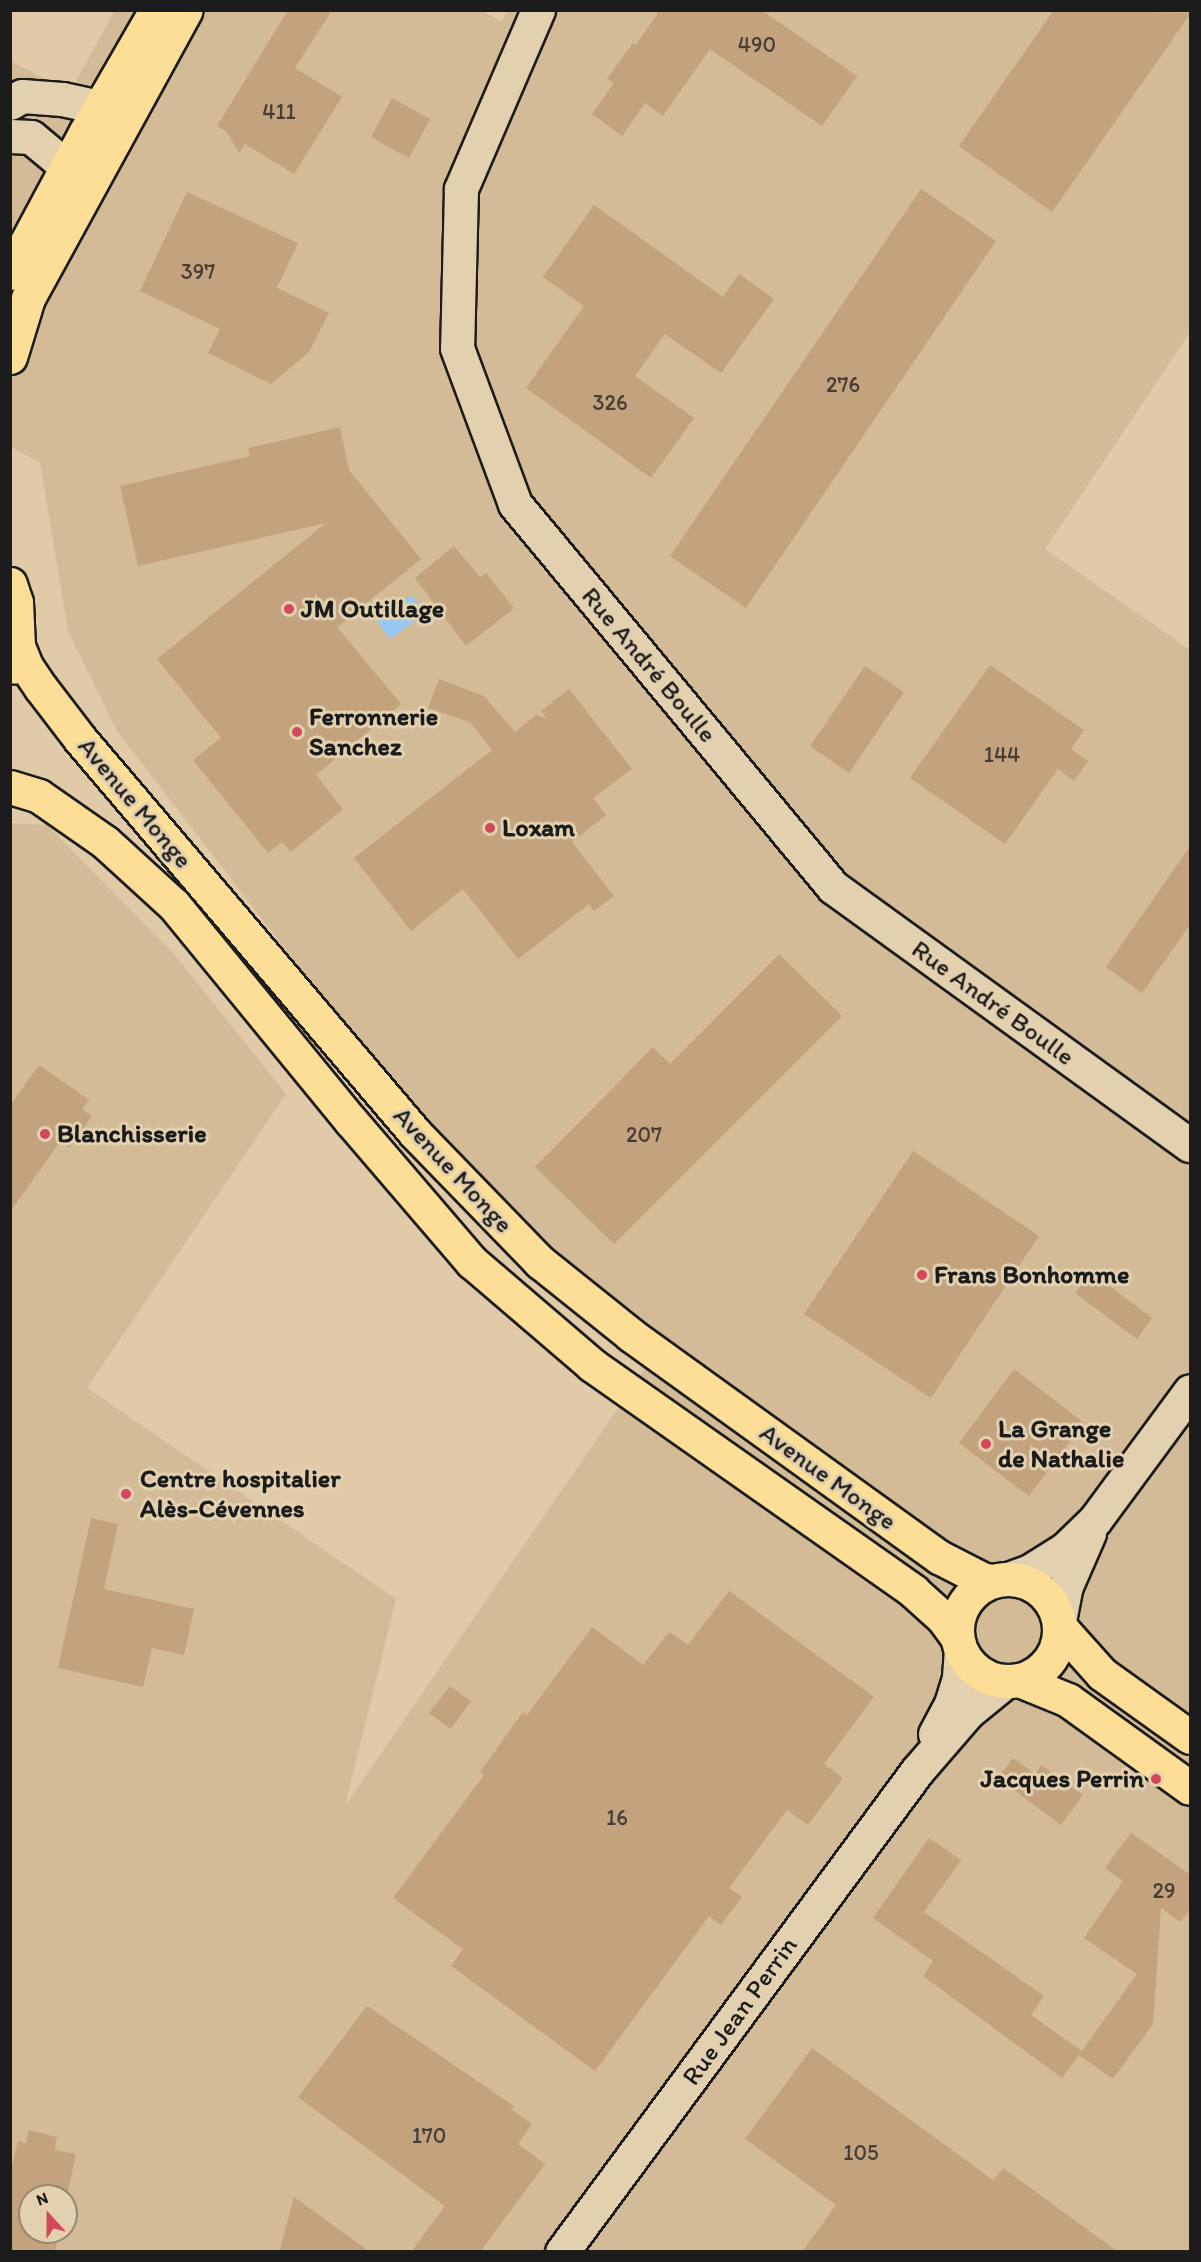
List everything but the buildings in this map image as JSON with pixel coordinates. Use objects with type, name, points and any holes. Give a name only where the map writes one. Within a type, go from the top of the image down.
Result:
[{"type":"main road","points":[[10,357],[28,298],[79,175],[100,107],[156,10]]},
{"type":"main road","points":[[10,273],[79,175],[186,10]]},
{"type":"main road","points":[[10,584],[16,602],[18,646],[10,683]]},
{"type":"main road","name":"Avenue Monge","points":[[18,646],[41,688],[95,757],[415,1133],[540,1262],[631,1335],[939,1557],[984,1580],[1001,1580]]},
{"type":"main road","name":"Avenue Monge","points":[[10,788],[39,796],[105,842],[174,905],[351,1121],[472,1262],[592,1365],[913,1591],[943,1618],[959,1644]]},
{"type":"main road","points":[[1191,1737],[1102,1674],[1060,1624],[1053,1604],[1042,1590],[1026,1581],[1001,1580],[977,1589],[964,1602],[958,1619],[959,1644],[968,1663],[979,1673],[991,1679],[1012,1681],[1068,1700],[1191,1788]]},
{"type":"main road","points":[[1012,1681],[1045,1666],[1059,1641],[1060,1624]]},
{"type":"street","name":"Rue André Boulle","points":[[538,10],[461,189],[457,348],[515,504],[833,888],[1191,1145]]},
{"type":"street","points":[[10,102],[22,96],[62,99],[100,107]]},
{"type":"street","points":[[10,136],[31,137],[79,175]]},
{"type":"street","points":[[1001,1580],[1030,1571],[1064,1550],[1095,1520],[1191,1391]]},
{"type":"street","points":[[1060,1624],[1066,1586],[1095,1520]]},
{"type":"street","name":"Rue Jean Perrin","points":[[917,1771],[951,1704],[959,1677],[959,1644]]},
{"type":"street","name":"Rue Jean Perrin","points":[[562,2252],[917,1771],[968,1712],[1012,1681]]},
{"type":"shaded area","points":[[115,10],[481,10],[502,22],[507,10],[1190,11],[1190,332],[1045,549],[1190,650],[1190,2251],[11,2251],[10,823],[47,825],[173,953],[286,1094],[87,1388],[396,1599],[345,1806],[658,1350],[584,1288],[396,1093],[117,731],[68,631],[40,463],[11,447],[11,61],[70,92]]},
{"type":"water","points":[[411,595],[425,612],[391,639],[377,622]]},
{"type":"place","name":"JM Outillage","points":[[289,609]]},
{"type":"place","name":"Ferronnerie Sanchez","points":[[297,732]]},
{"type":"place","name":"Loxam","points":[[490,828]]},
{"type":"place","name":"Blanchisserie","points":[[45,1134]]},
{"type":"place","name":"Frans Bonhomme","points":[[922,1275]]},
{"type":"place","name":"La Grange de Nathalie","points":[[986,1444]]},
{"type":"place","name":"Centre hospitalier Alès-Cévennes","points":[[126,1494]]},
{"type":"place","name":"Jacques Perrin","points":[[1156,1779]]}]
